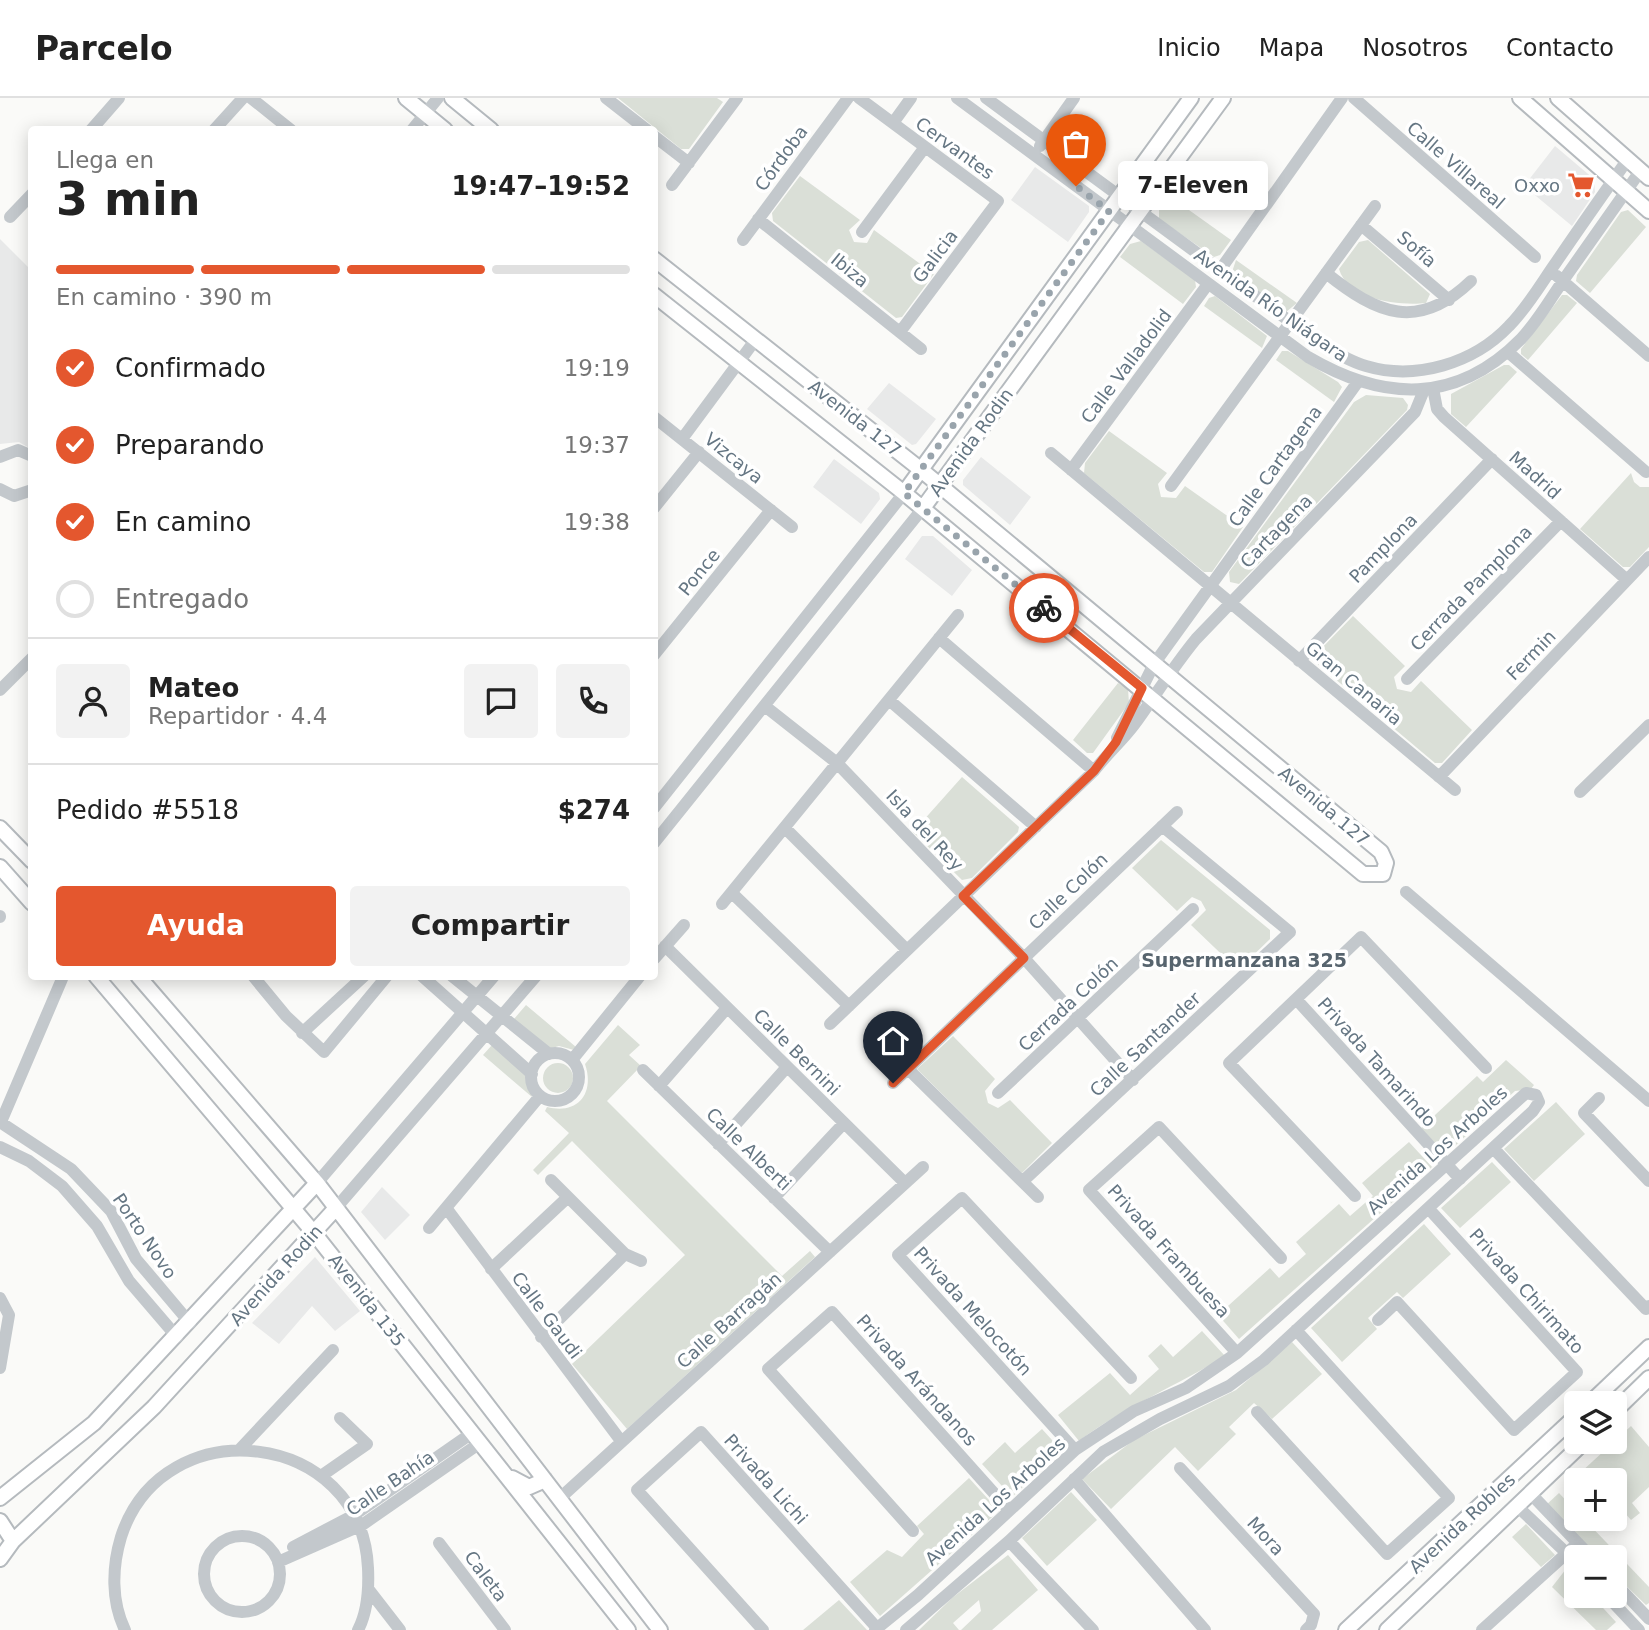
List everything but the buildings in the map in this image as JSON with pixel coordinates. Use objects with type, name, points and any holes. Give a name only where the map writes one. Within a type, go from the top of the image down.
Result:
[{"type":"main road","points":[[406,98],[440,126]]},
{"type":"main road","points":[[452,98],[487,126]]},
{"type":"main road","name":"Avenida Rodin","points":[[904,493],[1191,98]]},
{"type":"main road","name":"Avenida Rodin","points":[[923,508],[1223,98]]},
{"type":"main road","points":[[1520,98],[1649,211]]},
{"type":"main road","points":[[1558,98],[1645,174]]},
{"type":"main road","name":"Avenida 127","points":[[658,262],[920,469],[1381,852],[1386,863],[1383,874],[1363,874],[923,508],[658,298]]},
{"type":"main road","points":[[0,828],[28,857]]},
{"type":"main road","points":[[0,867],[28,898]]},
{"type":"main road","name":"Avenida 135","points":[[99,980],[314,1233],[628,1630]]},
{"type":"main road","name":"Avenida 135","points":[[141,980],[317,1183],[660,1630]]},
{"type":"main road","name":"Avenida Rodin","points":[[0,1498],[94,1423],[190,1324],[317,1183]]},
{"type":"main road","name":"Avenida Rodin","points":[[0,1559],[13,1541],[155,1407],[336,1208]]},
{"type":"main road","points":[[1603,1391],[1649,1347]]},
{"type":"main road","points":[[1627,1399],[1649,1378]]},
{"type":"main road","name":"Avenida Robles","points":[[1346,1630],[1564,1427]]},
{"type":"main road","name":"Avenida Robles","points":[[1387,1630],[1572,1454]]},
{"type":"main road","points":[[505,1474],[529,1486],[545,1480]]},
{"type":"main road","points":[[0,1521],[13,1541]]},
{"type":"street","points":[[95,126],[120,98]]},
{"type":"street","points":[[218,126],[243,98]]},
{"type":"street","points":[[251,98],[286,126]]},
{"type":"street","points":[[415,126],[438,98]]},
{"type":"street","points":[[606,98],[641,126]]},
{"type":"street","points":[[673,185],[737,98]]},
{"type":"street","name":"Córdoba","points":[[743,240],[848,98]]},
{"type":"street","name":"Cervantes","points":[[859,98],[998,201]]},
{"type":"street","points":[[893,123],[911,98]]},
{"type":"street","name":"Avenida Río Niágara","points":[[957,98],[1280,337],[1336,374],[1357,383],[1383,389],[1429,389],[1468,376],[1508,352],[1538,318],[1626,191],[1645,174]]},
{"type":"street","name":"Avenida Río Niágara","points":[[986,98],[1290,322],[1345,358],[1366,366],[1411,371],[1441,366],[1479,350],[1498,337],[1524,309],[1628,159]]},
{"type":"street","points":[[1034,155],[1074,98]]},
{"type":"street","points":[[1220,270],[1342,98]]},
{"type":"street","name":"Calle Villareal","points":[[1354,98],[1535,257]]},
{"type":"street","points":[[658,139],[689,163]]},
{"type":"street","points":[[862,232],[925,147]]},
{"type":"street","points":[[10,217],[28,200]]},
{"type":"street","name":"Galicia","points":[[900,332],[998,201]]},
{"type":"street","points":[[1171,486],[1375,206]]},
{"type":"street","name":"Ibiza","points":[[758,219],[920,349]]},
{"type":"street","name":"Sofía","points":[[1362,225],[1449,300]]},
{"type":"street","points":[[1550,270],[1649,356]]},
{"type":"street","points":[[1326,274],[1352,294],[1381,310],[1422,312],[1449,300],[1471,281]]},
{"type":"street","name":"Calle Valladolid","points":[[1071,470],[1209,284]]},
{"type":"street","points":[[682,439],[755,339]]},
{"type":"street","points":[[1508,352],[1646,472]]},
{"type":"street","name":"Calle Cartagena","points":[[1222,569],[1357,383]]},
{"type":"street","name":"Madrid","points":[[1429,389],[1444,417],[1627,580]]},
{"type":"street","name":"Cartagena","points":[[1147,692],[1167,675],[1231,603],[1415,412],[1429,389]]},
{"type":"street","name":"Vizcaya","points":[[658,420],[792,527]]},
{"type":"street","points":[[0,457],[18,450],[28,454]]},
{"type":"street","points":[[658,503],[699,452]]},
{"type":"street","points":[[1051,453],[1210,586]]},
{"type":"street","name":"Pamplona","points":[[1300,661],[1492,460]]},
{"type":"street","points":[[0,489],[14,496],[28,492]]},
{"type":"street","name":"Avenida Rodin","points":[[658,803],[904,493]]},
{"type":"street","name":"Avenida Rodin","points":[[658,838],[923,508]]},
{"type":"street","name":"Ponce","points":[[658,651],[771,510]]},
{"type":"street","name":"Cerrada Pamplona","points":[[1407,679],[1561,521]]},
{"type":"street","name":"Fermin","points":[[1439,777],[1649,557]]},
{"type":"street","name":"Cartagena","points":[[1147,692],[1154,664],[1222,569]]},
{"type":"street","name":"Gran Canaria","points":[[1210,586],[1455,790]]},
{"type":"street","points":[[722,904],[958,615]]},
{"type":"street","points":[[939,638],[1094,771]]},
{"type":"street","points":[[0,689],[28,662]]},
{"type":"street","points":[[830,1024],[1094,771],[1116,742],[1147,692]]},
{"type":"street","points":[[888,700],[1036,827]]},
{"type":"street","name":"Isla del Rey","points":[[766,707],[837,763],[1024,958],[1133,1080]]},
{"type":"street","points":[[1580,792],[1649,725]]},
{"type":"street","points":[[666,794],[684,808]]},
{"type":"street","name":"Calle Colón","points":[[893,1083],[1177,812]]},
{"type":"street","name":"Calle Santander","points":[[1023,1181],[1290,932],[1162,826]]},
{"type":"street","points":[[785,828],[907,950]]},
{"type":"street","points":[[1406,892],[1649,1101]]},
{"type":"street","points":[[732,893],[849,1006]]},
{"type":"street","name":"Cerrada Colón","points":[[998,1093],[1193,909]]},
{"type":"street","points":[[658,954],[684,925]]},
{"type":"street","name":"Privada Tamarindo","points":[[1355,1196],[1229,1063],[1361,937],[1486,1068]]},
{"type":"street","name":"Calle Bernini","points":[[665,946],[905,1184]]},
{"type":"street","points":[[0,1122],[62,980]]},
{"type":"street","points":[[256,980],[302,1033],[324,1052],[384,980]]},
{"type":"street","points":[[302,1033],[360,980]]},
{"type":"street","points":[[426,980],[532,1074]]},
{"type":"street","points":[[457,980],[549,1054],[565,1055],[572,1060],[579,1074],[576,1090],[570,1096],[555,1101],[540,1096],[532,1082],[535,1065],[549,1054]]},
{"type":"street","name":"Avenida Rodin","points":[[317,1183],[491,980]]},
{"type":"street","name":"Avenida Rodin","points":[[336,1208],[533,980]]},
{"type":"street","points":[[572,1060],[637,980]]},
{"type":"street","name":"Privada Tamarindo","points":[[1296,999],[1460,1179]]},
{"type":"street","points":[[659,1086],[727,1008]]},
{"type":"street","points":[[718,1144],[787,1067]]},
{"type":"street","points":[[908,1069],[1038,1197]]},
{"type":"street","name":"Calle Alberti","points":[[643,1070],[830,1252]]},
{"type":"street","name":"Avenida Los Arboles","points":[[876,1629],[918,1595],[1075,1450],[1134,1411],[1186,1388],[1237,1353],[1526,1093],[1536,1095],[1539,1102],[1533,1111],[1296,1330],[1229,1386],[1133,1433],[1103,1452],[1009,1541],[906,1630]]},
{"type":"street","points":[[429,1228],[540,1096]]},
{"type":"street","points":[[1600,1098],[1584,1113],[1649,1181]]},
{"type":"street","name":"Porto Novo","points":[[0,1122],[71,1169],[111,1211],[136,1259],[190,1324]]},
{"type":"street","points":[[774,1198],[844,1123]]},
{"type":"street","name":"Privada Frambuesa","points":[[1237,1353],[1089,1190],[1159,1127],[1281,1258]]},
{"type":"street","name":"Porto Novo","points":[[0,1147],[29,1161],[62,1186],[97,1226],[129,1281],[177,1337]]},
{"type":"street","points":[[1493,1149],[1646,1309],[1649,1306]]},
{"type":"street","name":"Calle Barragán","points":[[559,1499],[923,1167]]},
{"type":"street","points":[[551,1180],[566,1198],[625,1254],[640,1261]]},
{"type":"street","points":[[491,1269],[566,1198]]},
{"type":"street","name":"Privada Melocotón","points":[[1075,1450],[898,1255],[962,1198],[1131,1378]]},
{"type":"street","name":"Calle Gaudi","points":[[447,1209],[621,1441]]},
{"type":"street","name":"Privada Chirimato","points":[[1378,1320],[1397,1302],[1514,1430],[1577,1372],[1429,1209]]},
{"type":"street","points":[[541,1337],[625,1254]]},
{"type":"street","points":[[1321,1279],[1334,1294]]},
{"type":"street","points":[[0,1298],[9,1315],[0,1368]]},
{"type":"street","name":"Privada Arándanos","points":[[913,1531],[768,1369],[832,1312],[1009,1510]]},
{"type":"street","points":[[1257,1412],[1387,1554],[1449,1497],[1296,1330]]},
{"type":"street","points":[[240,1449],[333,1350]]},
{"type":"street","points":[[1186,1388],[1194,1405]]},
{"type":"street","points":[[321,1476],[367,1444],[340,1418]]},
{"type":"street","name":"Privada Lichi","points":[[763,1630],[637,1490],[701,1432],[876,1629]]},
{"type":"street","name":"Calle Bahía","points":[[276,1559],[358,1520],[476,1438]]},
{"type":"street","points":[[124,1630],[114,1592],[115,1556],[126,1522],[146,1493],[173,1469],[205,1454],[240,1449],[278,1455],[296,1461],[321,1476],[341,1495],[358,1520],[368,1553],[369,1590],[358,1630]]},
{"type":"street","name":"Mora","points":[[1180,1468],[1314,1614],[1311,1625],[1306,1630]]},
{"type":"street","points":[[1074,1479],[1205,1630]]},
{"type":"street","points":[[1037,1485],[1050,1500]]},
{"type":"street","points":[[1531,1494],[1578,1543]]},
{"type":"street","points":[[1518,1507],[1564,1550]]},
{"type":"street","points":[[246,1536],[268,1546],[276,1559],[278,1586],[264,1605],[253,1610],[241,1612],[219,1604],[205,1584],[207,1560],[223,1542],[246,1536]]},
{"type":"street","points":[[1009,1541],[1093,1630]]},
{"type":"street","name":"Caleta","points":[[439,1543],[505,1630]]},
{"type":"street","points":[[1482,1630],[1564,1564]]},
{"type":"street","points":[[369,1590],[400,1630]]},
{"type":"street","points":[[918,1595],[930,1607]]},
{"type":"street","points":[[1617,1608],[1633,1628],[1647,1617],[1627,1596]]},
{"type":"shaded area","points":[[618,98],[717,98],[723,102],[689,149],[681,149],[658,130],[658,126],[653,126]]},
{"type":"shaded area","points":[[1555,146],[1594,179],[1595,192],[1572,226],[1524,186]]},
{"type":"shaded area","points":[[1035,167],[1089,206],[1089,212],[1068,242],[1011,200]]},
{"type":"shaded area","points":[[800,176],[860,220],[849,230],[854,242],[867,243],[874,230],[934,274],[902,317],[896,318],[773,221],[772,213]]},
{"type":"shaded area","points":[[1168,195],[1231,240],[1220,255],[1214,257],[1159,219],[1159,208]]},
{"type":"shaded area","points":[[1628,210],[1646,227],[1590,293],[1576,281],[1577,275],[1621,212]]},
{"type":"shaded area","points":[[0,239],[28,267],[28,447],[19,442],[0,444]]},
{"type":"shaded area","points":[[1368,240],[1430,294],[1426,303],[1376,299],[1353,288],[1344,279],[1339,269],[1359,242]]},
{"type":"shaded area","points":[[1141,241],[1195,280],[1196,287],[1183,304],[1120,257],[1130,244]]},
{"type":"shaded area","points":[[1236,260],[1297,303],[1286,312],[1232,272]]},
{"type":"shaded area","points":[[1562,295],[1567,295],[1577,303],[1528,360],[1521,354],[1521,349]]},
{"type":"shaded area","points":[[1215,296],[1267,336],[1262,348],[1204,306],[1209,298]]},
{"type":"shaded area","points":[[1282,351],[1288,351],[1338,382],[1342,387],[1334,402],[1276,360]]},
{"type":"shaded area","points":[[1504,365],[1509,365],[1517,372],[1466,427],[1451,414],[1451,394]]},
{"type":"shaded area","points":[[889,383],[936,419],[916,444],[912,445],[867,409]]},
{"type":"shaded area","points":[[1366,395],[1403,398],[1408,405],[1407,410],[1239,584],[1230,582],[1229,572],[1354,402]]},
{"type":"shaded area","points":[[1109,431],[1167,473],[1158,484],[1161,497],[1176,498],[1185,486],[1243,527],[1212,572],[1204,572],[1084,473],[1085,463]]},
{"type":"shaded area","points":[[981,457],[1031,497],[1010,525],[963,485],[963,480]]},
{"type":"shaded area","points":[[834,459],[879,493],[880,499],[861,524],[813,487]]},
{"type":"shaded area","points":[[1631,473],[1634,482],[1640,487],[1649,487],[1649,547],[1630,567],[1623,567],[1580,529]]},
{"type":"shaded area","points":[[922,536],[933,536],[972,570],[952,596],[905,559]]},
{"type":"shaded area","points":[[1353,616],[1405,666],[1394,677],[1397,689],[1411,692],[1421,681],[1472,730],[1442,763],[1435,763],[1315,662],[1315,655]]},
{"type":"shaded area","points":[[1118,683],[1128,689],[1129,703],[1093,753],[1087,753],[1073,740]]},
{"type":"shaded area","points":[[962,777],[1019,827],[1018,832],[972,878],[962,880],[913,832]]},
{"type":"shaded area","points":[[1161,840],[1270,930],[1270,939],[1238,970],[1191,925],[1206,910],[1201,901],[1192,897],[1177,911],[1132,868]]},
{"type":"shaded area","points":[[526,1005],[576,1047],[574,1050],[559,1046],[549,1049],[514,1019]]},
{"type":"shaded area","points":[[618,1025],[640,1045],[629,1055],[641,1066],[607,1101],[782,1276],[810,1251],[815,1257],[627,1429],[572,1364],[685,1255],[572,1141],[538,1175],[533,1170],[569,1133],[545,1111],[547,1107],[567,1108],[581,1099],[588,1084],[585,1064]]},
{"type":"shaded area","points":[[953,1036],[995,1079],[985,1091],[988,1103],[998,1108],[1010,1100],[1052,1143],[1022,1173],[917,1069]]},
{"type":"shaded area","points":[[492,1045],[527,1074],[532,1097],[483,1055]]},
{"type":"shaded area","points":[[1506,1060],[1534,1085],[1531,1089],[1515,1091],[1445,1155],[1421,1128],[1477,1076],[1483,1082]]},
{"type":"shaded area","points":[[558,1063],[568,1068],[573,1078],[568,1088],[558,1093],[548,1088],[543,1078],[548,1068]]},
{"type":"shaded area","points":[[1556,1102],[1585,1134],[1534,1181],[1504,1149]]},
{"type":"shaded area","points":[[1409,1142],[1432,1167],[1239,1339],[1218,1315],[1270,1268],[1279,1278],[1306,1254],[1296,1242],[1339,1204],[1350,1216],[1373,1196],[1362,1183]]},
{"type":"shaded area","points":[[1492,1162],[1511,1182],[1460,1228],[1441,1208]]},
{"type":"shaded area","points":[[382,1187],[410,1215],[385,1240],[361,1212]]},
{"type":"shaded area","points":[[1424,1224],[1451,1254],[1403,1298],[1397,1292],[1368,1318],[1377,1329],[1342,1362],[1311,1328]]},
{"type":"shaded area","points":[[315,1257],[360,1311],[335,1331],[312,1306],[279,1344],[252,1323]]},
{"type":"shaded area","points":[[1202,1331],[1225,1356],[1114,1417],[1079,1441],[1058,1415],[1110,1373],[1130,1395],[1159,1369],[1148,1356],[1161,1344],[1173,1357]]},
{"type":"shaded area","points":[[1292,1342],[1322,1374],[1272,1419],[1254,1403],[1229,1427],[1236,1434],[1198,1471],[1175,1447],[1111,1509],[1082,1479],[1134,1440],[1236,1390]]},
{"type":"shaded area","points":[[1631,1426],[1649,1447],[1649,1487],[1632,1503],[1640,1513],[1631,1520],[1627,1516],[1627,1468],[1585,1468],[1601,1454],[1627,1454],[1627,1430]]},
{"type":"shaded area","points":[[1042,1429],[1062,1451],[1012,1497],[982,1464],[1005,1442],[1015,1453]]},
{"type":"shaded area","points":[[969,1478],[999,1511],[880,1616],[850,1582],[887,1550],[902,1557],[924,1534],[917,1526]]},
{"type":"shaded area","points":[[1071,1492],[1097,1520],[1047,1566],[1022,1538]]},
{"type":"shaded area","points":[[1559,1493],[1564,1498],[1564,1525],[1545,1506]]},
{"type":"shaded area","points":[[1526,1524],[1555,1555],[1541,1567],[1512,1537]]},
{"type":"shaded area","points":[[1570,1531],[1595,1531],[1609,1545],[1585,1545]]},
{"type":"shaded area","points":[[1008,1555],[1038,1590],[992,1630],[961,1630],[981,1611],[979,1600],[953,1623],[959,1630],[919,1630],[952,1598]]},
{"type":"shaded area","points":[[1627,1564],[1649,1587],[1649,1603],[1646,1605],[1627,1587]]},
{"type":"shaded area","points":[[1564,1572],[1564,1599],[1552,1587]]},
{"type":"shaded area","points":[[839,1600],[867,1630],[803,1630]]},
{"type":"shaded area","points":[[1573,1608],[1603,1608],[1616,1622],[1607,1630],[1596,1630]]},
{"type":"way so far","points":[[1044,608],[904,493],[1109,211],[1076,186]]},
{"type":"place","name":"Oxxo","points":[[1581,185]]},
{"type":"place","name":"7-Eleven","points":[[1076,186]]},
{"type":"district","name":"Supermanzana 325","points":[[1244,960]]},
{"type":"route","points":[[893,1083],[1024,958],[963,896],[1094,771],[1116,742],[1142,688],[1044,608]]}]
